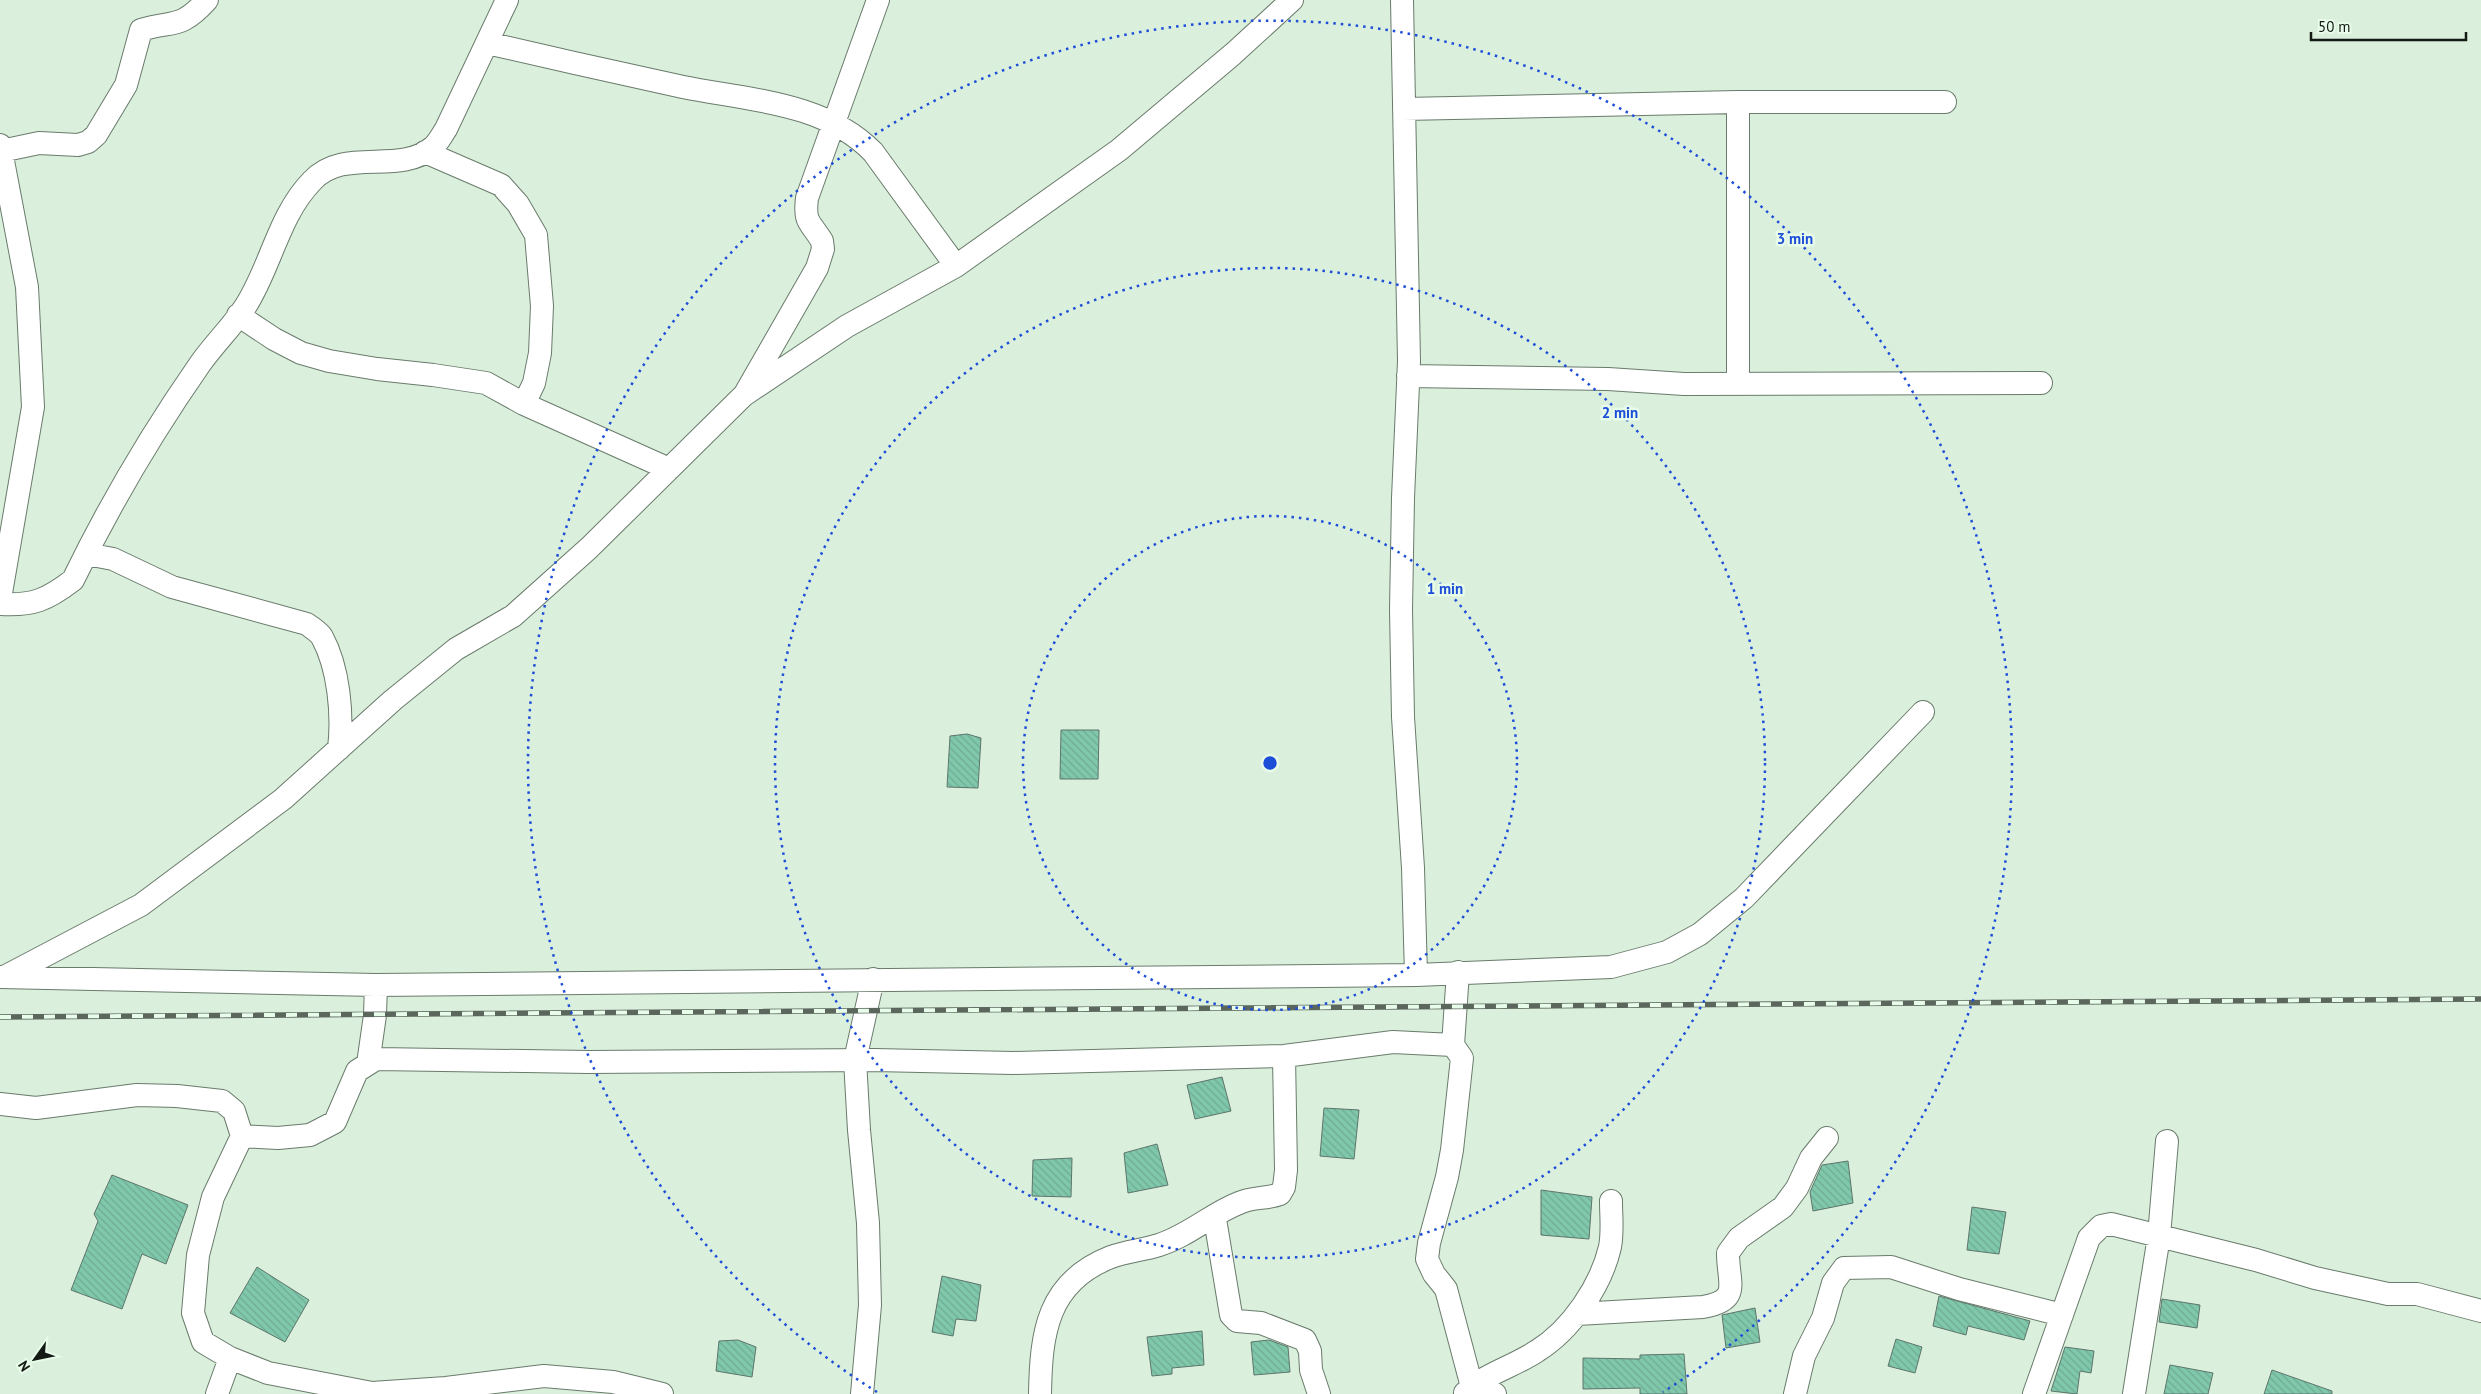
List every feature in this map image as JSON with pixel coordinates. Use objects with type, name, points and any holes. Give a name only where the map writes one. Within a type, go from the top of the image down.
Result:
[{"type":"street","points":[[0,599],[32,407],[27,287],[1,148],[39,143],[78,146],[88,142],[104,124],[126,85],[141,30],[175,25],[198,10],[207,0]]},
{"type":"street","points":[[0,604],[25,606],[59,591],[74,580],[149,445],[200,364],[238,315],[256,286],[292,207],[313,180],[334,166],[364,161],[417,157],[434,147],[446,129],[507,0]]},
{"type":"street","points":[[744,395],[777,336],[802,297],[821,258],[822,241],[808,223],[805,215],[807,198],[878,0]]},
{"type":"street","points":[[1,978],[141,905],[283,800],[393,700],[456,649],[513,616],[589,548],[744,395],[847,326],[956,266],[1119,150],[1233,54],[1272,10],[1292,0]]},
{"type":"street","points":[[1402,0],[1408,376],[1401,610],[1403,717],[1413,868],[1416,975]]},
{"type":"street","points":[[487,42],[684,87],[779,104],[813,114],[834,124],[859,137],[873,152],[956,266]]},
{"type":"street","points":[[1404,109],[1738,102],[1945,102]]},
{"type":"street","points":[[1738,102],[1738,384]]},
{"type":"street","points":[[425,152],[501,185],[518,204],[536,234],[542,306],[540,353],[534,383],[524,404]]},
{"type":"street","points":[[238,315],[274,340],[301,354],[377,369],[433,374],[486,383],[524,404],[669,469]]},
{"type":"street","points":[[1408,376],[1599,378],[1684,384],[2041,383]]},
{"type":"street","points":[[87,554],[113,559],[172,587],[307,624],[321,636],[330,660],[342,724],[339,748]]},
{"type":"street","points":[[1,978],[376,985],[1416,975],[1611,967],[1667,952],[1700,934],[1744,898],[1923,712]]},
{"type":"street","points":[[1458,972],[1453,1045],[1462,1058],[1452,1150],[1447,1177],[1429,1243],[1427,1259],[1434,1274],[1446,1289],[1468,1390]]},
{"type":"street","points":[[862,1394],[870,1305],[868,1223],[859,1130],[855,1060],[873,980]]},
{"type":"street","points":[[368,1064],[375,1014],[376,985]]},
{"type":"street","points":[[242,1136],[278,1138],[310,1134],[335,1122],[357,1071],[376,1058],[590,1062],[855,1060],[1013,1063],[1284,1056],[1393,1042],[1453,1045]]},
{"type":"street","points":[[1040,1394],[1046,1323],[1053,1306],[1063,1292],[1090,1268],[1112,1257],[1178,1238],[1189,1229],[1242,1201],[1272,1197],[1280,1194],[1284,1187],[1286,1170],[1284,1056]]},
{"type":"street","points":[[0,1104],[36,1108],[137,1096],[177,1096],[222,1101],[234,1110],[242,1136],[213,1197],[198,1255],[193,1312],[203,1342],[230,1358],[268,1373],[372,1394],[446,1388],[544,1376],[662,1394]]},
{"type":"street","points":[[1577,1314],[1702,1307],[1721,1304],[1728,1296],[1731,1281],[1728,1253],[1739,1238],[1783,1208],[1797,1188],[1811,1158],[1827,1138]]},
{"type":"street","points":[[2134,1394],[2159,1236],[2167,1141]]},
{"type":"street","points":[[1468,1390],[1487,1376],[1539,1350],[1569,1326],[1600,1274],[1610,1247],[1611,1201]]},
{"type":"street","points":[[1212,1217],[1216,1225],[1231,1315],[1237,1321],[1261,1323],[1305,1340],[1310,1351],[1311,1370],[1319,1394]]},
{"type":"street","points":[[2034,1394],[2089,1238],[2101,1226],[2111,1224],[2256,1260],[2314,1278],[2388,1294],[2416,1294],[2481,1311]]},
{"type":"street","points":[[1795,1394],[1804,1356],[1823,1318],[1833,1283],[1844,1268],[1891,1267],[1951,1287],[2062,1315]]},
{"type":"street","points":[[217,1394],[230,1358]]},
{"type":"street","points":[[1468,1390],[1495,1394]]},
{"type":"building","points":[[1061,730],[1099,730],[1098,779],[1060,779]]},
{"type":"building","points":[[967,734],[981,738],[978,788],[947,787],[950,736]]},
{"type":"building","points":[[1222,1077],[1231,1111],[1195,1119],[1187,1085]]},
{"type":"building","points":[[1324,1108],[1359,1110],[1354,1159],[1320,1156]]},
{"type":"building","points":[[1157,1144],[1168,1185],[1128,1193],[1124,1153]]},
{"type":"building","points":[[1072,1158],[1071,1197],[1032,1196],[1033,1160]]},
{"type":"building","points":[[1848,1161],[1853,1203],[1813,1211],[1810,1192],[1822,1165]]},
{"type":"building","points":[[112,1175],[188,1205],[166,1264],[142,1254],[122,1309],[71,1290],[98,1221],[94,1214]]},
{"type":"building","points":[[1541,1190],[1592,1197],[1589,1239],[1541,1235]]},
{"type":"building","points":[[1972,1207],[2006,1212],[1999,1254],[1967,1250]]},
{"type":"building","points":[[257,1267],[309,1300],[285,1342],[230,1313]]},
{"type":"building","points":[[942,1276],[981,1285],[976,1321],[956,1319],[953,1336],[932,1332]]},
{"type":"building","points":[[1939,1296],[2030,1321],[2024,1340],[1968,1326],[1966,1335],[1933,1326]]},
{"type":"building","points":[[2162,1299],[2200,1305],[2197,1328],[2159,1322]]},
{"type":"building","points":[[1755,1308],[1760,1342],[1726,1348],[1722,1315]]},
{"type":"building","points":[[1202,1331],[1204,1365],[1172,1368],[1172,1374],[1152,1376],[1147,1337]]},
{"type":"building","points":[[1896,1339],[1922,1347],[1915,1373],[1888,1366]]},
{"type":"building","points":[[738,1340],[756,1347],[752,1377],[716,1371],[719,1341]]},
{"type":"building","points":[[1269,1340],[1288,1347],[1290,1372],[1254,1375],[1251,1342]]},
{"type":"building","points":[[2065,1347],[2094,1351],[2091,1373],[2080,1371],[2077,1394],[2051,1391]]},
{"type":"building","points":[[1684,1354],[1687,1394],[1640,1394],[1640,1388],[1583,1389],[1583,1358],[1640,1359],[1640,1355]]},
{"type":"building","points":[[2170,1365],[2213,1373],[2208,1394],[2164,1394]]},
{"type":"building","points":[[2272,1370],[2332,1391],[2332,1394],[2264,1394]]},
{"type":"railway","points":[[0,1017],[2481,999]]}]
